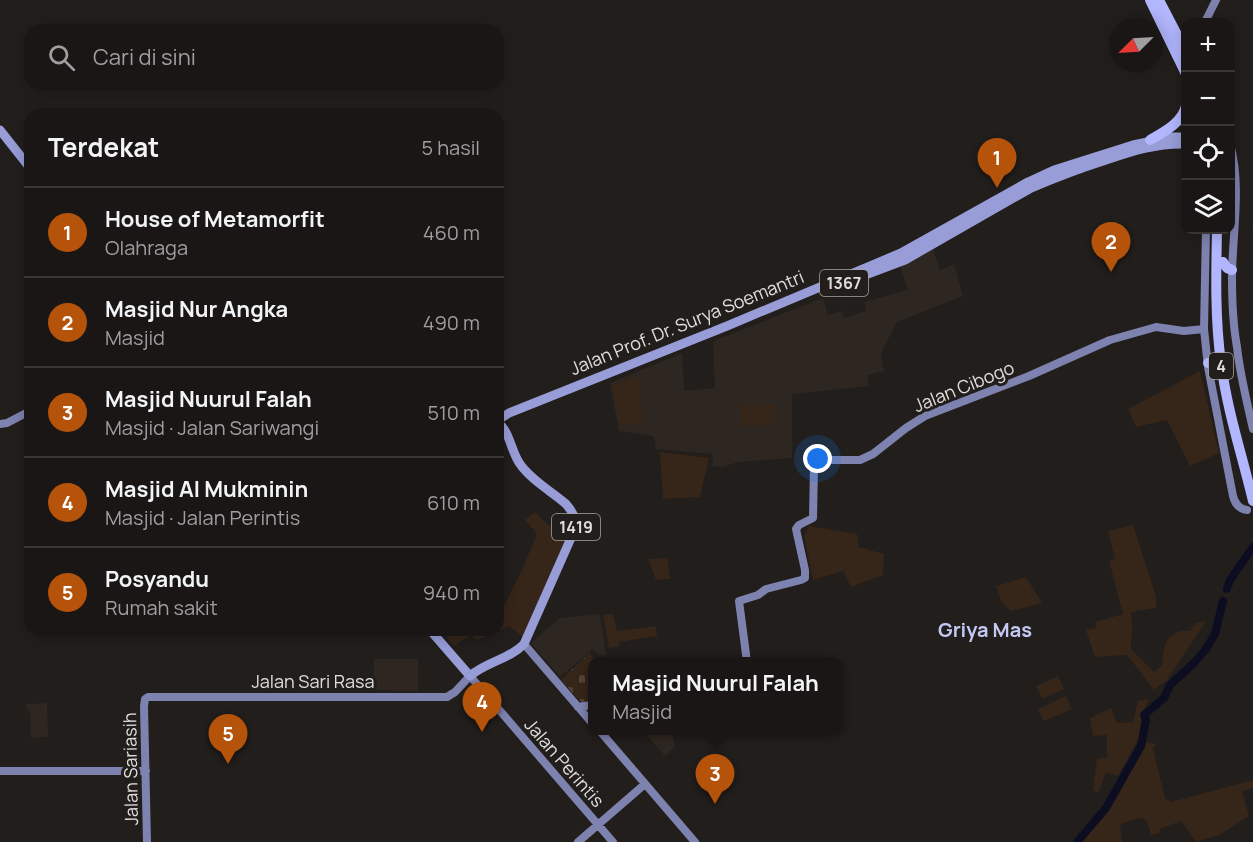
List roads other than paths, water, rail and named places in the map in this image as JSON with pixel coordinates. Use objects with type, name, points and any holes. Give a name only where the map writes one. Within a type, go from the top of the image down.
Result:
[{"type":"highway","points":[[1150,0],[1184,72]]},
{"type":"highway","points":[[1159,0],[1181,44]]},
{"type":"highway","points":[[1150,140],[1181,117]]},
{"type":"highway","name":"4","points":[[1217,234],[1217,330],[1221,364],[1250,503]]},
{"type":"highway","name":"4","points":[[1223,234],[1223,262],[1229,274],[1224,329],[1227,362],[1253,483]]},
{"type":"highway","points":[[1208,363],[1213,363],[1217,368],[1228,406]]},
{"type":"main road","points":[[0,130],[24,160]]},
{"type":"main road","name":"Jalan Prof. Dr. Surya Soemantri","points":[[504,419],[509,413],[727,326],[901,253],[1028,182],[1058,169],[1150,140],[1181,137]]},
{"type":"main road","name":"Jalan Prof. Dr. Surya Soemantri","points":[[504,423],[511,418],[811,296],[905,260],[1031,188],[1052,179],[1150,147],[1181,144]]},
{"type":"main road","name":"1419","points":[[504,431],[520,464],[533,478],[566,504],[576,519],[576,525],[524,644]]},
{"type":"main road","points":[[435,636],[470,676],[524,644]]},
{"type":"street","points":[[1207,18],[1216,0]]},
{"type":"street","points":[[1174,144],[1181,148]]},
{"type":"street","points":[[1234,180],[1236,199],[1229,274],[1237,348],[1253,429]]},
{"type":"street","points":[[1206,234],[1204,329],[1208,363],[1233,496],[1237,504],[1242,507],[1250,503]]},
{"type":"street","name":"Jalan Cibogo","points":[[746,657],[739,601],[758,595],[766,589],[805,578],[796,529],[813,518],[815,462],[860,460],[873,454],[925,416],[1016,381],[1110,340],[1156,327],[1184,331],[1204,329]]},
{"type":"street","points":[[0,424],[24,414]]},
{"type":"street","points":[[524,644],[588,718]]},
{"type":"street","name":"Jalan Sari Rasa","points":[[148,697],[447,697],[470,676]]},
{"type":"street","name":"Jalan Perintis","points":[[470,676],[613,842]]},
{"type":"street","name":"Jalan Sariasih","points":[[147,842],[144,702],[148,697]]},
{"type":"street","points":[[578,707],[588,706]]},
{"type":"street","points":[[603,735],[695,842]]},
{"type":"street","points":[[0,771],[146,771]]},
{"type":"street","points":[[578,842],[645,784]]},
{"type":"waterway","points":[[1227,589],[1230,580],[1253,547]]},
{"type":"waterway","points":[[1077,842],[1106,808],[1141,746],[1146,720],[1144,715],[1164,698],[1170,685],[1206,649],[1215,634],[1223,601]]},
{"type":"place","name":"House of Metamorfit","points":[[997,188]]},
{"type":"place","name":"Masjid Nur Angka","points":[[1111,272]]},
{"type":"place","name":"Masjid Al Mukminin","points":[[482,732]]},
{"type":"place","name":"Posyandu","points":[[228,764]]},
{"type":"place","name":"Masjid Nuurul Falah","points":[[715,804]]},
{"type":"district","name":"Griya Mas","points":[[985,630]]}]
